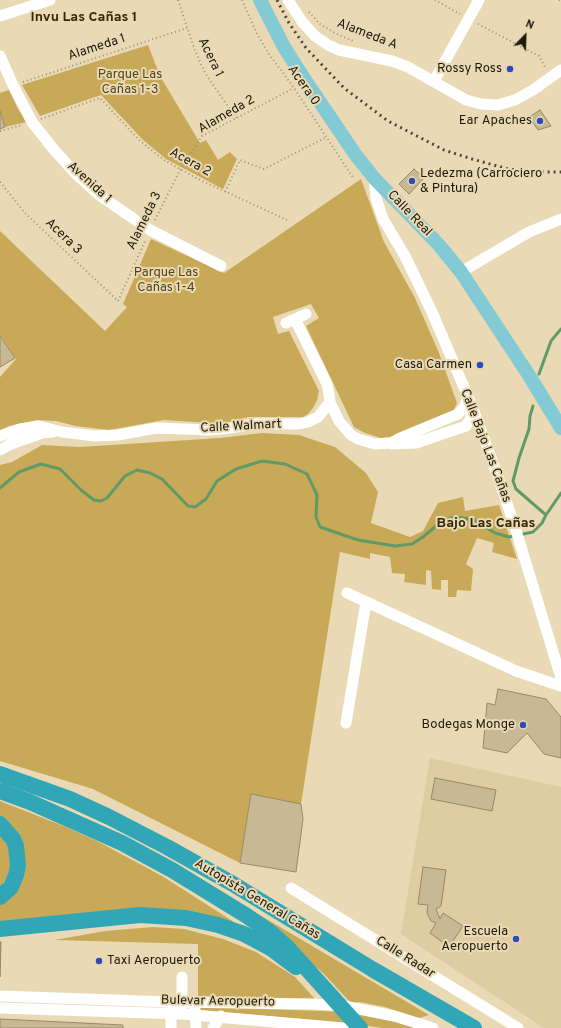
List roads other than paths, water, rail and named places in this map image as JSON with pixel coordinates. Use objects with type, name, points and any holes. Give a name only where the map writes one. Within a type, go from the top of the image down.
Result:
[{"type":"highway","points":[[0,774],[34,786]]},
{"type":"highway","points":[[0,780],[34,786]]},
{"type":"highway","name":"Autopista General Cañas","points":[[34,786],[70,799],[167,847],[233,884],[372,969],[474,1028]]},
{"type":"highway","name":"Autopista General Cañas","points":[[0,791],[30,802],[122,843],[172,870],[247,916],[270,932],[288,948],[360,1028]]},
{"type":"highway","name":"Autopista General Cañas","points":[[0,796],[30,802]]},
{"type":"highway","points":[[0,824],[13,838],[16,846],[18,866],[11,886],[0,898]]},
{"type":"highway","points":[[0,928],[140,915],[186,918],[218,925],[244,934],[272,949],[322,985]]},
{"type":"main road","name":"Calle Real","points":[[260,0],[284,47],[304,80],[354,154],[374,178],[439,245],[461,272],[530,376],[561,428]]},
{"type":"street","points":[[0,16],[50,0]]},
{"type":"street","points":[[288,0],[303,23],[315,36],[328,45],[339,50],[392,61],[408,67],[466,100],[481,104],[498,105],[515,100],[533,90],[561,70]]},
{"type":"street","points":[[434,81],[479,0]]},
{"type":"street","name":"Avenida 1","points":[[0,56],[32,122],[55,152],[77,175],[99,195],[150,230],[222,266]]},
{"type":"street","name":"Calle Bajo Las Cañas","points":[[374,178],[376,198],[383,219],[418,282],[432,312],[498,477],[515,527],[561,678]]},
{"type":"street","points":[[461,272],[529,232],[561,219]]},
{"type":"street","points":[[306,314],[291,321],[326,384],[330,402],[339,421],[351,435],[366,442],[376,444],[391,443],[458,414],[469,402]]},
{"type":"street","name":"Calle Walmart","points":[[0,436],[29,426],[39,426],[62,432],[84,435],[105,436],[128,434],[156,428],[209,430],[258,424],[299,424],[308,422],[318,417],[330,402]]},
{"type":"street","name":"Calle Walmart","points":[[0,450],[11,444],[42,433],[62,432]]},
{"type":"street","points":[[347,593],[516,671],[561,686]]},
{"type":"street","points":[[346,723],[366,602]]},
{"type":"street","name":"Calle Radar","points":[[291,888],[518,1028]]},
{"type":"street","points":[[171,1028],[177,1014],[176,1002],[182,977]]},
{"type":"street","name":"Bulevar Aeropuerto","points":[[0,996],[344,1006],[394,1016],[434,1028]]},
{"type":"street","points":[[194,1002],[196,1028]]},
{"type":"street","name":"Bulevar Aeropuerto","points":[[0,1008],[221,1016],[343,1028]]},
{"type":"street","points":[[213,1028],[221,1016]]},
{"type":"waterway","points":[[539,374],[551,341],[561,329]]},
{"type":"waterway","points":[[533,406],[530,416],[529,429],[513,481],[516,489],[546,515]]},
{"type":"waterway","points":[[0,488],[19,472],[41,464],[60,469],[81,490],[94,500],[101,501],[107,498],[125,476],[137,470],[150,473],[162,479],[188,506],[195,507],[206,499],[217,481],[236,469],[262,461],[285,464],[307,474],[317,495],[316,517],[320,527],[358,540],[395,546],[412,544],[442,521],[456,517],[474,520],[495,533],[509,537],[533,532],[542,523],[561,493]]},
{"type":"railway","points":[[277,0],[289,23],[306,48],[344,88],[388,121],[444,150],[472,159],[508,169],[531,172],[561,172]]},
{"type":"place","name":"Rossy Ross","points":[[510,69]]},
{"type":"place","name":"Ear Apaches","points":[[540,121]]},
{"type":"place","name":"Ledezma (Carrociero & Pintura)","points":[[412,181]]},
{"type":"place","name":"Casa Carmen","points":[[480,365]]},
{"type":"place","name":"Bodegas Monge","points":[[523,725]]},
{"type":"place","name":"Escuela Aeropuerto","points":[[516,939]]},
{"type":"place","name":"Taxi Aeropuerto","points":[[99,961]]},
{"type":"district","name":"Invu Las Cañas 1","points":[[84,18]]},
{"type":"district","name":"Bajo Las Cañas","points":[[486,524]]},
{"type":"park label","name":"Parque Las Cañas 1-3","points":[[130,82]]},
{"type":"park label","name":"Parque Las Cañas 1-4","points":[[166,280]]}]
